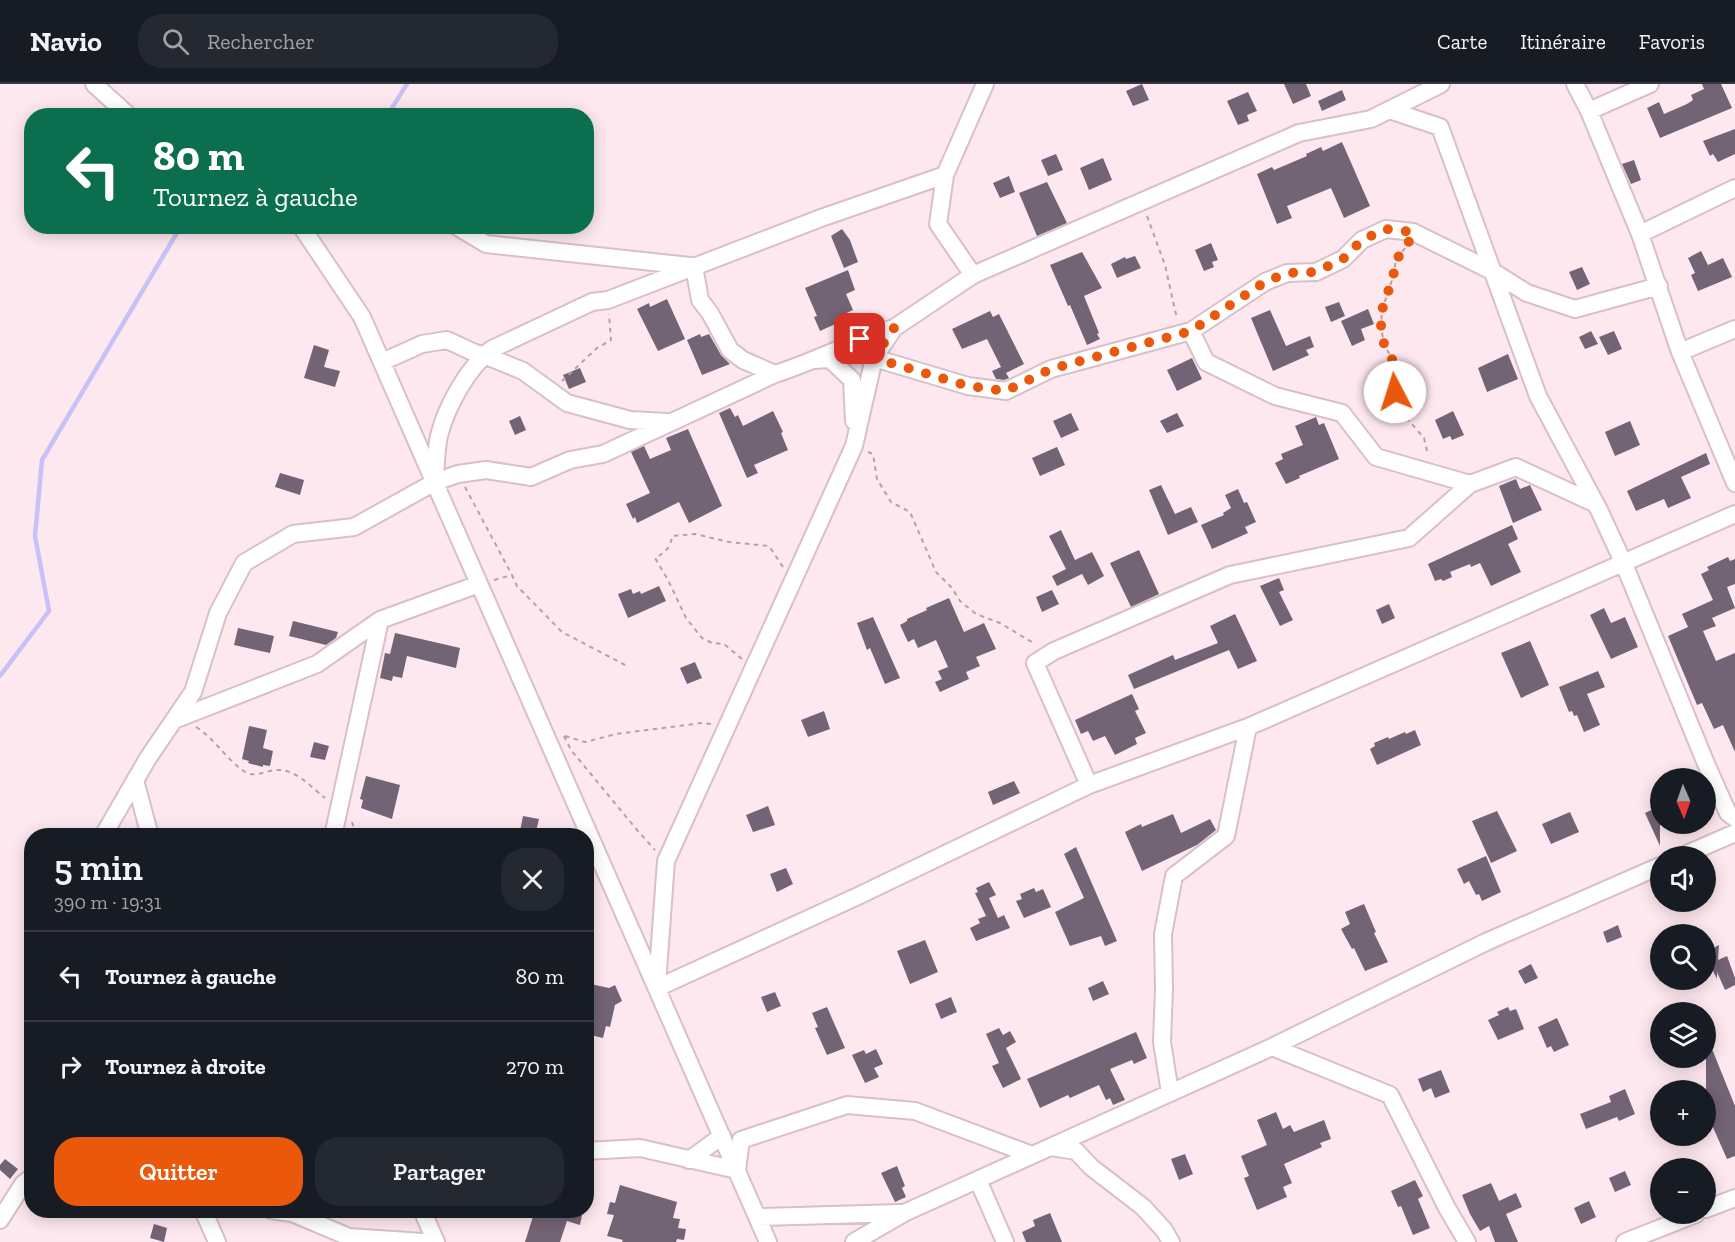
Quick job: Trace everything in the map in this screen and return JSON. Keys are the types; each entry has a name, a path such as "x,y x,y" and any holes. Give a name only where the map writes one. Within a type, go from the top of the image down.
{"street":[{"path":"94,84 120,108"},
{"path":"974,275 938,224 945,175 985,84"},
{"path":"108,828 135,780 193,692 218,613 244,563 293,534 354,527 435,482 458,474 486,470 531,477 570,460 603,454 775,374 860,339 894,328 974,275 1299,133 1371,119 1441,84"},
{"path":"1575,84 1589,111 1640,234 1680,352 1735,483"},
{"path":"1589,111 1650,84"},
{"path":"1389,110 1440,127 1538,396 1596,504 1624,564 1707,766 1728,813 1735,818"},
{"path":"435,482 439,436 456,393 484,355 492,349 592,302 608,300 694,266 945,175"},
{"path":"1640,234 1735,188"},
{"path":"874,358 968,386 1006,391 1051,369 1185,333 1265,282 1287,273 1316,272 1343,259 1362,240 1386,229 1413,232 1492,271 1527,293 1575,309 1659,286"},
{"path":"306,234 362,317 587,828"},
{"path":"469,234 486,244 694,266"},
{"path":"694,266 700,300 710,313 730,350 743,360 775,374"},
{"path":"657,988 666,861 854,446 874,358 894,328"},
{"path":"1680,352 1735,329"},
{"path":"1185,333 1206,362 1275,396 1342,413 1376,458 1470,484"},
{"path":"382,362 422,344 447,340 524,371 567,403 630,420 671,422"},
{"path":"813,360 830,359 852,380 854,446"},
{"path":"1089,785 1035,663 1054,651 1230,574 1409,538 1470,484 1516,467 1596,504"},
{"path":"657,988 858,896 1089,785 1248,727 1735,514"},
{"path":"174,720 317,664 380,620 479,584"},
{"path":"335,828 380,620"},
{"path":"1170,1093 1162,1042 1163,934 1173,876 1226,836 1248,727"},
{"path":"135,780 148,828"},
{"path":"1705,846 1735,833"},
{"path":"594,844 768,1242"},
{"path":"854,1242 904,1213 1272,1047 1486,942 1650,870"},
{"path":"1272,1047 1390,1095 1447,1208 1467,1242"},
{"path":"741,1140 847,1105 915,1111 1032,1155"},
{"path":"711,1112 741,1140"},
{"path":"689,1160 722,1136"},
{"path":"737,1170 741,1140"},
{"path":"1051,1147 1076,1151 1091,1167 1143,1207 1164,1230 1171,1242"},
{"path":"594,1151 640,1148 737,1170"},
{"path":"978,1180 1005,1242"},
{"path":"0,1220 24,1183"},
{"path":"1716,1205 1735,1198"},
{"path":"758,1217 904,1213"},
{"path":"206,1218 217,1242"},
{"path":"304,1218 349,1237 423,1242"},
{"path":"426,1218 436,1242"},
{"path":"1625,1242 1671,1224"}],"path":[{"path":"1142,201 1165,265 1176,309 1185,333"},
{"path":"1413,232 1407,246 1396,260 1382,310 1381,327 1384,344 1392,359 1399,409 1424,438"},
{"path":"551,391 597,348 611,340 608,300"},
{"path":"854,446 873,454 877,479 891,502 910,512 936,572 967,608 1000,623 1029,641 1054,651"},
{"path":"458,474 518,586 562,632 627,666"},
{"path":"753,669 724,644 712,643 702,638 686,618 655,558 664,553 672,543 672,536 695,534 729,542 769,546 792,582"},
{"path":"479,584 512,575"},
{"path":"174,720 198,728 244,771 252,775 279,769 301,778 339,810 349,813 354,828"},
{"path":"542,725 548,735 565,736 585,742 616,734 702,723 727,726"},
{"path":"565,736 571,750 636,830 666,861"}],"building":[{"path":"1142,84 1149,100 1133,106 1126,91"},
{"path":"1284,84 1306,84 1311,96 1293,104"},
{"path":"1702,84 1721,84 1732,108 1660,138 1647,108 1659,102 1664,114 1687,104 1693,100 1691,95 1704,89"},
{"path":"1342,90 1346,100 1322,111 1318,101"},
{"path":"1248,92 1257,111 1247,115 1249,121 1238,125 1227,101"},
{"path":"1735,129 1735,154 1718,162 1713,154 1710,156 1703,141"},
{"path":"1342,142 1370,206 1344,218 1331,188 1287,206 1292,218 1277,224 1257,174 1272,167 1274,170 1307,156 1306,154 1321,147 1323,151"},
{"path":"1056,154 1063,170 1048,176 1041,160"},
{"path":"1103,158 1112,180 1089,190 1080,168"},
{"path":"1634,160 1641,180 1631,184 1622,164"},
{"path":"1009,176 1015,192 1000,198 993,183"},
{"path":"1047,182 1067,223 1037,236 1019,193"},
{"path":"842,229 850,240 858,262 844,268 831,236"},
{"path":"1211,243 1218,260 1212,262 1214,267 1204,271 1195,250"},
{"path":"1701,251 1708,265 1723,258 1732,277 1698,291 1691,275 1695,273 1688,258"},
{"path":"1082,252 1102,288 1084,296 1100,339 1087,345 1050,265"},
{"path":"1135,256 1141,268 1117,278 1111,264 1125,257 1126,259"},
{"path":"1582,267 1590,284 1577,290 1569,272"},
{"path":"848,270 855,290 846,294 853,310 840,316 842,321 820,331 814,317 817,316 805,288"},
{"path":"667,299 685,339 658,351 637,309 649,303 650,307"},
{"path":"1339,302 1345,316 1331,322 1325,307"},
{"path":"1368,309 1374,324 1361,329 1365,340 1352,346 1341,321"},
{"path":"1270,310 1286,346 1310,336 1314,347 1306,350 1309,355 1273,371 1251,318"},
{"path":"990,311 993,317 999,314 1024,364 1006,373 1009,378 1004,380 996,379 992,371 1001,367 987,339 962,349 952,329"},
{"path":"1591,331 1598,344 1585,349 1579,337"},
{"path":"1614,331 1622,349 1608,355 1599,337"},
{"path":"700,334 701,337 709,334 721,355 730,364 702,375 687,340"},
{"path":"314,345 329,350 324,367 340,371 335,387 304,378"},
{"path":"1508,354 1518,379 1487,392 1478,368"},
{"path":"1192,358 1202,379 1177,391 1167,370"},
{"path":"580,368 586,382 569,389 563,375"},
{"path":"730,408 735,417 738,415 743,426 773,411 788,450 754,465 758,473 747,478 719,413"},
{"path":"1453,411 1464,435 1452,440 1450,436 1443,439 1435,420"},
{"path":"1071,413 1079,430 1061,438 1053,421"},
{"path":"1177,413 1184,426 1167,433 1160,421"},
{"path":"520,416 526,430 515,435 509,421"},
{"path":"1316,417 1319,425 1324,423 1339,459 1286,484 1275,463 1283,459 1281,454 1303,445 1295,426"},
{"path":"1630,421 1640,445 1615,456 1605,432"},
{"path":"688,429 722,506 689,523 679,502 637,523 626,504 650,493 631,452 644,446 650,459 671,450 666,438"},
{"path":"1057,447 1065,465 1040,476 1032,458"},
{"path":"1706,453 1710,464 1681,477 1691,498 1668,508 1664,499 1636,511 1627,491"},
{"path":"280,473 304,480 300,495 275,487"},
{"path":"1516,479 1520,489 1530,485 1542,510 1513,523 1499,486"},
{"path":"1161,485 1175,514 1191,507 1198,522 1168,535 1149,490"},
{"path":"1238,489 1256,522 1245,527 1248,533 1212,549 1201,525 1224,515 1223,513 1231,508 1225,495"},
{"path":"1512,525 1518,539 1508,544 1521,572 1491,586 1480,563 1471,567 1470,564 1450,572 1452,577 1443,581 1441,579 1435,581 1428,564"},
{"path":"1061,530 1075,560 1092,552 1104,576 1088,585 1082,574 1057,586 1052,576 1066,569 1049,536"},
{"path":"1139,550 1159,594 1131,607 1110,563"},
{"path":"1728,557 1730,561 1735,559 1735,584 1727,587 1735,608 1712,618 1716,626 1703,631 1716,661 1735,653 1735,752 1723,725 1714,729 1702,703 1697,705 1668,636 1688,627 1682,614 1713,600 1701,574 1709,570 1707,567"},
{"path":"1279,578 1284,590 1279,592 1293,620 1280,626 1260,586"},
{"path":"659,586 666,601 628,618 618,594 631,589 633,594 640,591 641,594"},
{"path":"1052,590 1059,604 1042,612 1036,597"},
{"path":"949,598 964,632 984,623 996,649 976,657 980,666 966,672 969,679 940,692 935,682 942,679 938,671 948,667 936,640 918,648 914,639 908,642 900,625 907,619 927,610 926,608"},
{"path":"1389,604 1395,618 1382,624 1376,610"},
{"path":"1604,608 1611,623 1625,617 1638,647 1611,659 1590,615"},
{"path":"1235,614 1257,661 1238,669 1229,650 1134,689 1128,675 1173,655 1175,660 1218,643 1210,626"},
{"path":"873,617 900,678 885,684 870,648 867,650 857,623"},
{"path":"293,621 338,632 336,638 326,645 289,636"},
{"path":"238,628 274,636 270,653 234,645"},
{"path":"395,633 460,648 456,668 407,656 402,678 393,676 392,681 380,678 385,653 390,654"},
{"path":"1530,641 1549,685 1521,698 1501,653"},
{"path":"695,662 702,678 687,684 680,668"},
{"path":"1598,671 1605,687 1587,694 1600,725 1584,732 1577,715 1574,716 1572,711 1569,712 1559,687"},
{"path":"1132,694 1139,709 1135,711 1146,733 1135,738 1137,744 1115,755 1105,736 1093,741 1088,731 1081,734 1075,720"},
{"path":"824,711 830,729 808,737 801,720"},
{"path":"249,726 267,730 263,748 273,751 270,766 263,765 263,767 242,759"},
{"path":"1415,730 1421,745 1377,765 1370,749 1375,746 1374,743"},
{"path":"314,742 329,746 325,760 310,757"},
{"path":"366,776 400,785 392,819 361,808 363,800 360,799"},
{"path":"1014,781 1020,793 993,805 988,792"},
{"path":"768,806 775,825 753,832 746,815"},
{"path":"1497,811 1517,851 1491,863 1472,821"},
{"path":"1650,811 1650,824 1645,813"},
{"path":"1570,812 1579,832 1551,844 1542,824"},
{"path":"1173,814 1181,833 1210,819 1216,830 1197,845 1142,871 1125,832 1141,824 1142,827"},
{"path":"523,816 539,819 537,828 521,828"},
{"path":"1655,834 1660,834 1660,846"},
{"path":"1076,847 1117,941 1105,946 1101,936 1070,946 1055,912 1084,898 1064,854"},
{"path":"1486,856 1501,892 1482,901 1469,881 1464,884 1457,869"},
{"path":"786,868 793,884 777,892 770,874"},
{"path":"989,882 996,895 989,898 998,918 1004,915 1010,928 976,941 970,928 980,923 978,919 986,916 975,893 978,892 976,888"},
{"path":"1034,888 1036,892 1043,889 1051,907 1024,918 1016,901 1022,899 1020,894"},
{"path":"1364,904 1376,932 1374,933 1388,962 1365,971 1354,948 1352,949 1341,929 1350,924 1345,912"},
{"path":"1618,925 1622,937 1607,943 1603,932"},
{"path":"925,940 938,972 910,984 897,951"},
{"path":"1719,945 1718,960 1727,956 1735,978 1735,985 1725,990 1717,972 1717,979 1716,977 1716,947"},
{"path":"1531,964 1538,978 1525,984 1518,971"},
{"path":"1103,981 1109,994 1093,1001 1088,988"},
{"path":"594,985 609,988 615,985 622,1001 615,1005 610,1027 606,1026 603,1038 594,1036"},
{"path":"775,992 781,1006 767,1012 761,997"},
{"path":"951,997 957,1012 941,1019 935,1004"},
{"path":"827,1007 845,1048 827,1055 815,1028 818,1027 812,1013"},
{"path":"1508,1007 1510,1011 1516,1009 1524,1029 1498,1040 1488,1020 1499,1015 1497,1012"},
{"path":"1557,1018 1569,1045 1554,1052 1551,1046 1547,1048 1538,1027"},
{"path":"999,1028 1003,1035 1010,1031 1016,1042 1006,1048 1021,1079 1003,1088 992,1066 999,1063 986,1034"},
{"path":"1136,1032 1147,1058 1134,1064 1132,1060 1110,1069 1125,1100 1113,1105 1110,1098 1106,1100 1099,1085 1070,1098 1068,1095 1040,1108 1027,1079"},
{"path":"876,1049 883,1064 874,1068 879,1077 865,1083 852,1055 864,1050 866,1054"},
{"path":"1716,1059 1735,1106 1735,1156 1727,1159 1716,1134 1716,1080 1706,1080 1706,1068 1716,1068"},
{"path":"1441,1070 1450,1092 1435,1098 1431,1088 1423,1092 1418,1079"},
{"path":"1625,1089 1635,1114 1619,1121 1617,1117 1586,1129 1580,1114 1611,1102 1609,1096"},
{"path":"1276,1112 1283,1129 1290,1125 1294,1132 1324,1120 1331,1139 1320,1143 1322,1147 1284,1164 1292,1183 1283,1187 1287,1197 1257,1210 1244,1178 1249,1176 1241,1156 1267,1145 1257,1120"},
{"path":"1185,1154 1193,1174 1179,1180 1171,1159"},
{"path":"5,1159 18,1169 10,1179 0,1170 0,1165"},
{"path":"897,1166 905,1186 902,1188 906,1197 895,1202 881,1173"},
{"path":"1625,1171 1631,1185 1615,1192 1609,1178"},
{"path":"1415,1180 1423,1196 1418,1199 1430,1228 1413,1235 1401,1206 1398,1207 1391,1191"},
{"path":"1491,1183 1499,1201 1516,1193 1522,1207 1506,1214 1518,1242 1495,1242 1489,1226 1480,1231 1470,1214 1462,1195"},
{"path":"620,1185 677,1202 673,1218 680,1219 678,1228 686,1229 684,1240 622,1242 623,1240 607,1236 614,1215 607,1214 610,1202 615,1203"},
{"path":"1589,1201 1596,1217 1581,1224 1574,1208"},
{"path":"1050,1213 1062,1242 1026,1242 1022,1232 1035,1226 1033,1220"},
{"path":"532,1218 581,1218 580,1225 567,1221 560,1242 525,1242"},
{"path":"154,1224 167,1228 164,1242 150,1238"}],"waterway":[{"path":"392,108 407,84"},
{"path":"0,676 49,611 35,536 42,460 176,234"}],"route":[{"path":"860,339 894,328 874,358 968,386 1006,391 1051,369 1191,331 1265,282 1287,273 1316,272 1343,259 1362,240 1386,229 1413,232 1407,246 1396,260 1382,310 1381,327 1384,344 1392,359 1395,392"}]}
